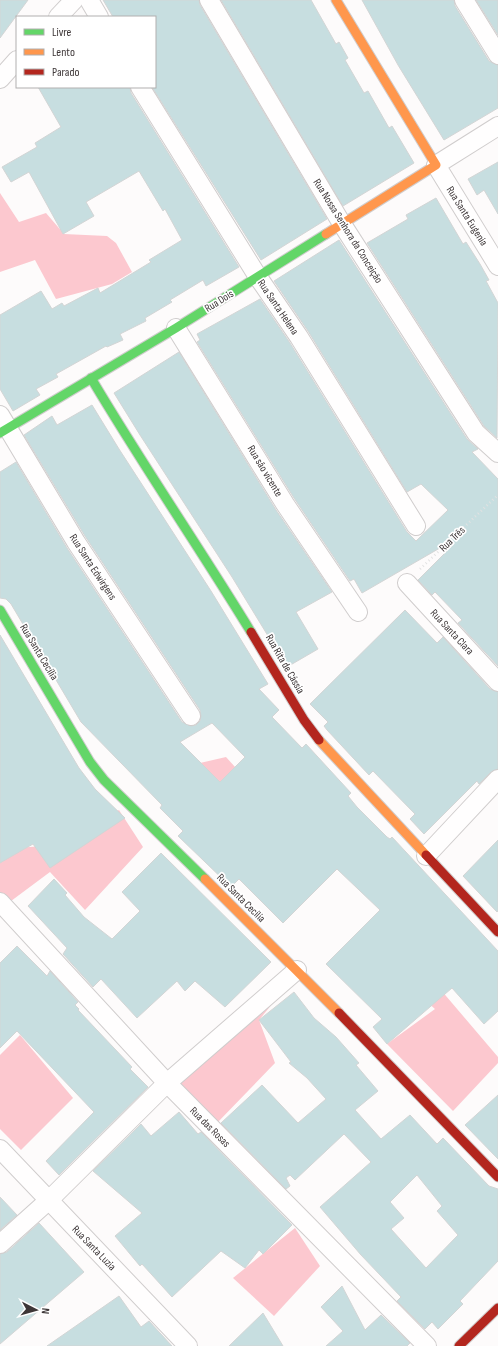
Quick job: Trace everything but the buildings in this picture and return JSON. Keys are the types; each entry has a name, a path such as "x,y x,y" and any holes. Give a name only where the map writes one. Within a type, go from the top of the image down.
{"street":[{"path":"59,16 74,0"},
{"path":"89,0 98,16"},
{"name":"Rua Nossa Senhora da Conceição","path":"209,0 342,224 476,433 498,453"},
{"path":"336,0 436,165"},
{"path":"464,0 498,55"},
{"name":"Rua Santa Helena","path":"141,88 258,277 299,337 416,526"},
{"name":"Rua Dois","path":"3,425 91,378 176,328 498,126"},
{"name":"Rua Santa Eugenia","path":"436,165 498,266"},
{"name":"Rua são vicente","path":"176,328 285,504 358,612"},
{"name":"Rua Rita de Cássia","path":"91,378 129,442 222,584 304,720 317,738 498,932"},
{"name":"Rua Santa Edwirgens","path":"3,425 76,542 191,716"},
{"name":"Rua Santa Clara","path":"407,582 498,682"},
{"name":"Rua Santa Cecília","path":"0,610 90,762 104,780 297,970 498,1178"},
{"path":"426,856 498,778"},
{"name":"Rua das Rosas","path":"0,902 166,1083 427,1346"},
{"path":"0,1244 48,1201 166,1083 297,970"},
{"name":"Rua Santa Luzia","path":"0,1149 188,1346"},
{"path":"459,1346 498,1308"}],"path":[{"name":"Rua Três","path":"407,582 498,495"}],"shaded area":[{"path":"0,193 19,222 46,213 64,234 107,236 116,243 132,272 112,284 56,299 35,260 0,272"},
{"path":"226,757 304,843 269,827 200,763"},
{"path":"119,810 143,847 85,910 50,872 11,901 0,893 0,857 16,848 57,845"},
{"path":"429,976 498,1057 498,1063 453,1111 387,1044 435,1009 415,991"},
{"path":"291,981 259,1020 275,1063 218,1122 175,1081"},
{"path":"20,1035 73,1098 21,1150 0,1129 0,1055"},
{"path":"295,1228 320,1266 274,1316 233,1278"}],"traffic: fast":[{"path":"0,433 176,328 326,234"},
{"path":"91,378 251,632"},
{"path":"0,610 90,762 104,780 205,879"}],"traffic: slow":[{"path":"326,234 436,165 336,0"},
{"path":"319,740 426,855"},
{"path":"205,879 339,1013"}],"traffic: jam":[{"path":"251,632 304,720 319,740"},
{"path":"426,855 498,932"},
{"path":"339,1013 498,1177"},
{"path":"459,1346 498,1308"}]}
